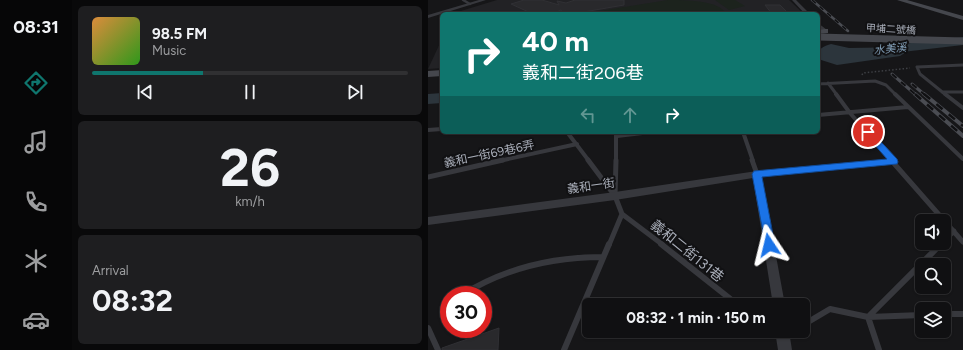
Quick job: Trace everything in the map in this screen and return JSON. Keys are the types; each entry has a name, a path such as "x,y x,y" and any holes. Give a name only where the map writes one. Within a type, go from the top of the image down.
{"street":[{"path":"444,12 484,0"},
{"path":"794,0 806,12"},
{"path":"900,0 963,18"},
{"path":"428,17 440,13"},
{"name":"甲埔二號橋","path":"820,37 963,41"},
{"path":"428,74 440,73"},
{"path":"757,174 778,298"},
{"name":"義和一街","path":"428,221 615,196 757,174"}],"lane":[{"path":"463,0 470,4"},
{"path":"963,66 917,67 920,74 963,108"},
{"path":"820,84 875,81 886,85 963,159"},
{"path":"828,83 850,113 963,242"},
{"path":"942,92 963,92"},
{"path":"820,115 908,107"},
{"path":"428,130 440,129"},
{"path":"564,350 622,214 615,196 569,134"},
{"path":"615,196 617,134"},
{"path":"744,134 757,174 894,162"},
{"name":"義和一街69巷6弄","path":"428,177 577,144"},
{"name":"義和二街131巷","path":"622,214 729,298"},
{"path":"951,234 954,231"},
{"path":"868,317 935,250"},
{"path":"478,286 515,270 566,258 603,257"},
{"path":"810,321 830,310 868,317 915,315"},
{"path":"951,314 963,314"},
{"path":"868,317 879,350"},
{"path":"428,328 438,350"}],"path":[{"path":"859,82 863,73 917,67"}],"shaded area":[{"path":"497,0 789,0 802,12 458,12"},
{"path":"668,0 709,3 723,9 725,12 593,12"},
{"path":"715,0 735,0 745,6 729,10"},
{"path":"440,43 440,68 428,69"}],"water":[{"path":"831,44 849,48 914,47 900,56 837,65 820,60 820,50"}],"building":[{"path":"524,0 542,0 559,5 557,1 566,3 575,0 624,0 624,5 584,12 562,12 561,10 556,12 529,12 511,4"},
{"path":"765,5 780,5 787,12 770,12"},
{"path":"499,328 498,350 442,350 442,348 470,338 492,338 492,330"}],"waterway":[{"name":"水美溪","path":"885,50 963,41"},
{"name":"水美溪","path":"428,99 440,98"}],"railway":[{"path":"812,0 848,31"},
{"path":"892,74 916,95"},
{"path":"912,84 925,95"},
{"path":"915,94 963,136"},
{"path":"924,94 963,126"}],"route":[{"path":"769,245 757,174 894,162 868,132"}]}
